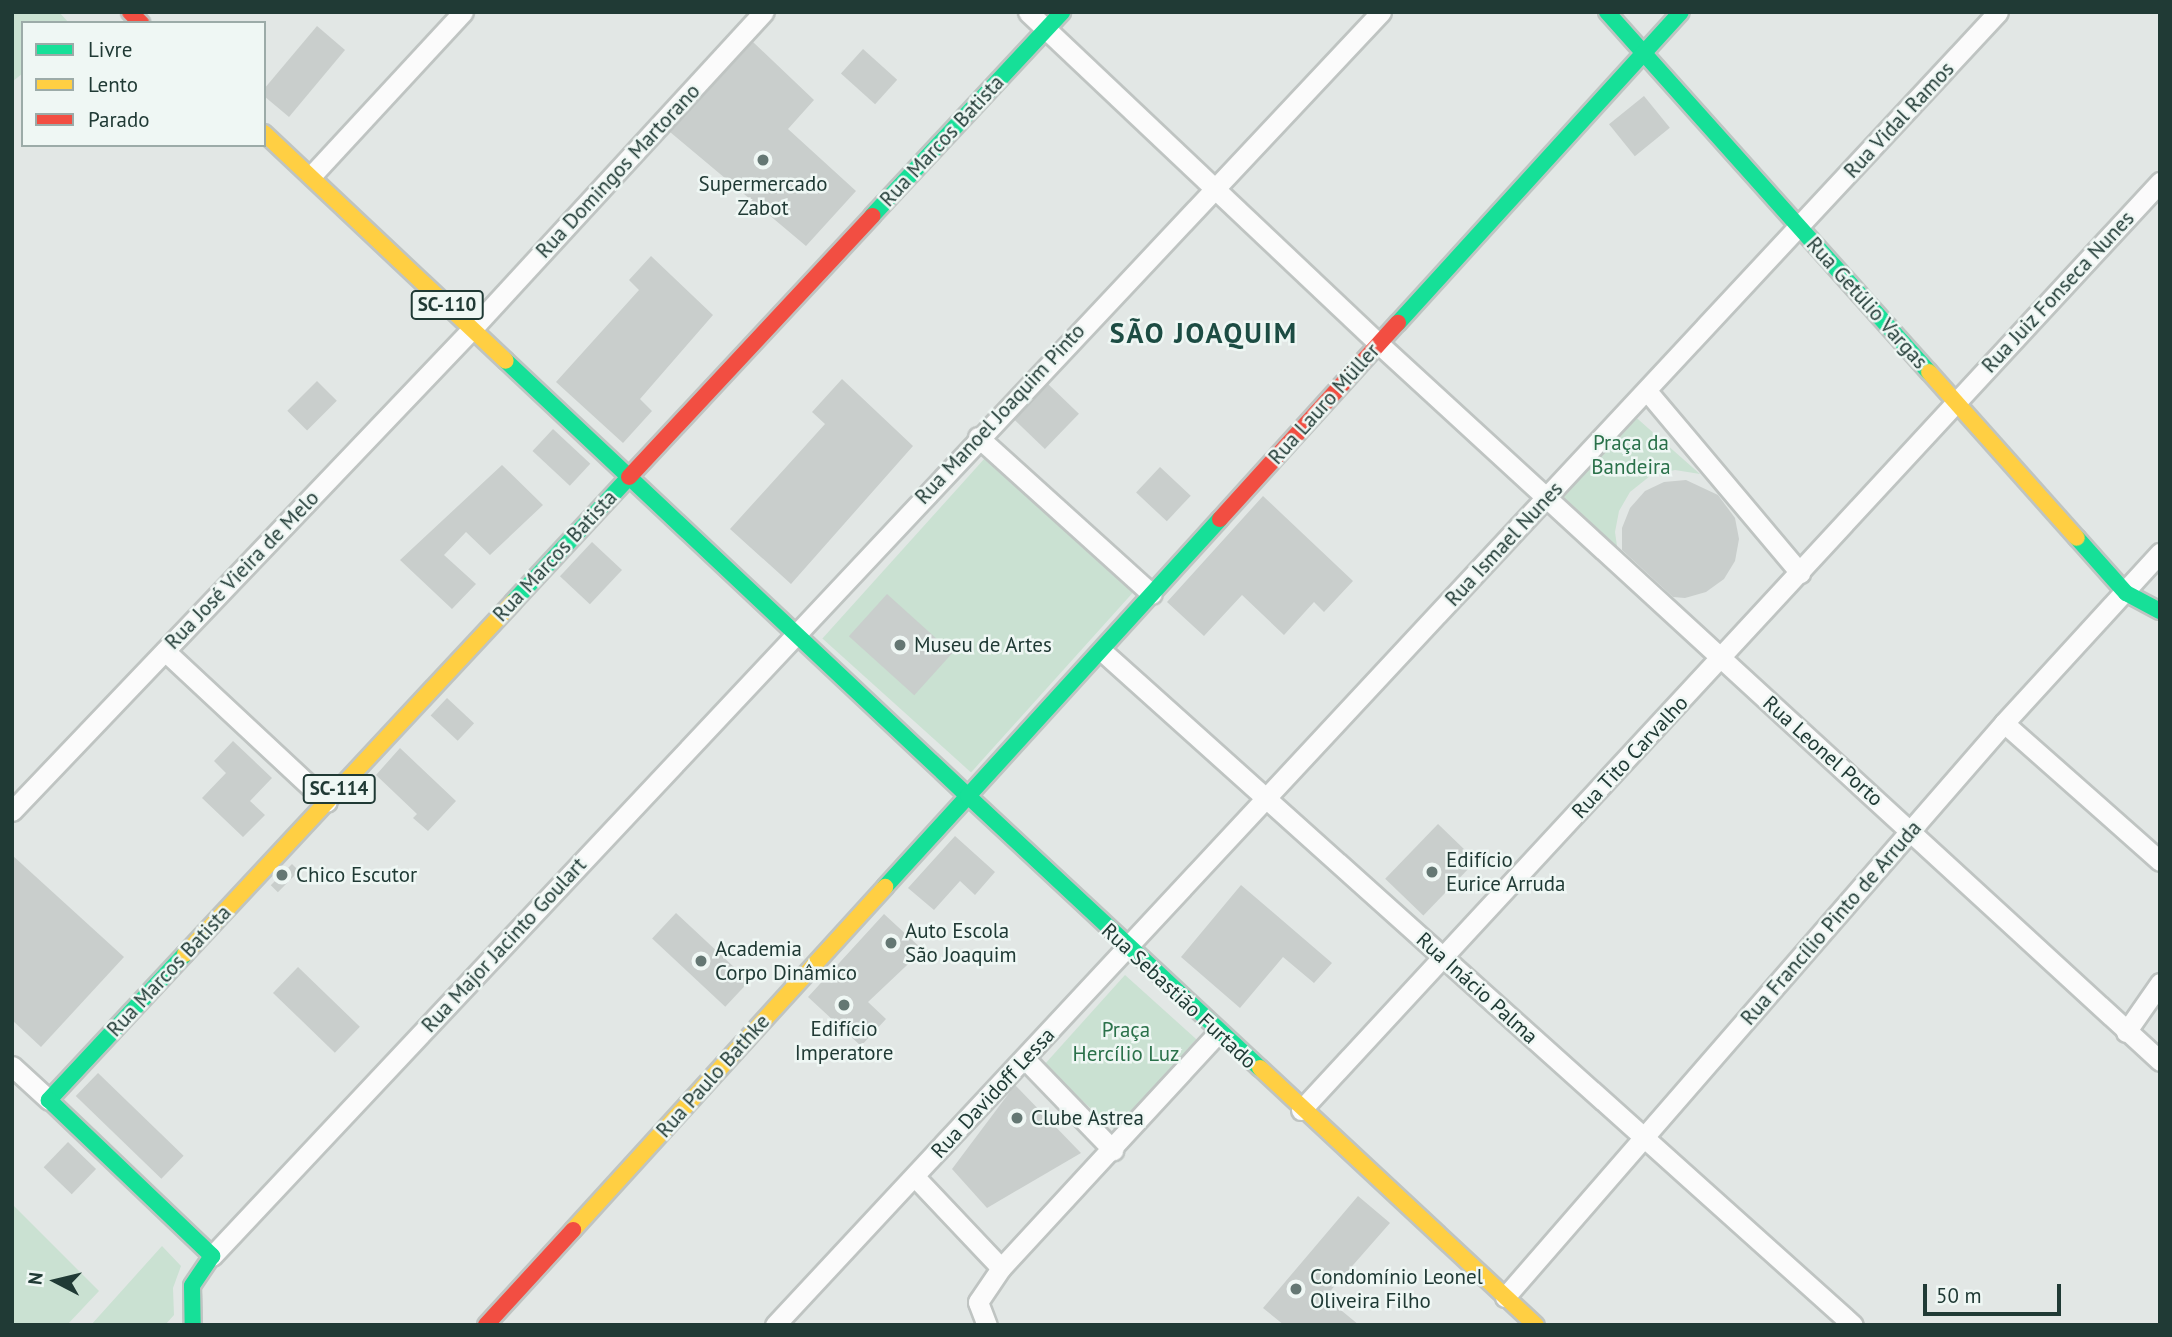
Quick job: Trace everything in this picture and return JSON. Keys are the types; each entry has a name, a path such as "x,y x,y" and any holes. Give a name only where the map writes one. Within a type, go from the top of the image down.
{"main road":[{"name":"Rua Marcos Batista","path":"49,1100 1062,12"},
{"name":"Rua Getúlio Vargas","path":"1607,12 2126,593"},
{"name":"Rua Lauro Müller","path":"968,796 1681,12"},
{"name":"SC-110","path":"266,135 312,175 629,477"},
{"name":"Rua Sebastião Furtado","path":"629,477 1218,1033 1536,1325"},
{"path":"2126,593 2160,611"},
{"name":"Rua Paulo Bathke","path":"486,1325 968,796"},
{"path":"49,1100 212,1256 192,1286 193,1325"}],"street":[{"path":"312,175 463,12"},
{"name":"Rua Domingos Martorano","path":"472,329 764,12"},
{"name":"Rua Leonel Porto","path":"1028,12 1379,344 1549,496 1722,660 2160,1061"},
{"name":"Rua Manoel Joaquim Pinto","path":"796,634 978,436 1381,12"},
{"name":"Rua Vidal Ramos","path":"1800,228 1998,12"},
{"name":"Rua Juiz Fonseca Nunes","path":"1956,402 2160,181"},
{"name":"Rua Ismael Nunes","path":"1265,797 1800,228"},
{"name":"Rua José Vieira de Melo","path":"12,811 472,329"},
{"path":"1647,391 1800,573"},
{"name":"Rua Tito Carvalho","path":"1301,1110 1722,660 1956,402"},
{"path":"978,436 1152,594"},
{"name":"Rua Francílio Pinto de Arruda","path":"1505,1297 2004,723 2160,553"},
{"name":"Rua Major Jacinto Goulart","path":"212,1256 796,634"},
{"name":"Rua Inácio Palma","path":"1102,651 1853,1325"},
{"path":"164,652 327,802"},
{"path":"2004,723 2160,861"},
{"name":"Rua Davidoff Lessa","path":"775,1325 1130,949 1265,797"},
{"path":"2126,1032 2160,984"},
{"path":"987,1325 978,1302 1001,1268 1114,1150 1218,1033"},
{"path":"1025,1059 1114,1150"},
{"path":"12,1066 49,1100"},
{"path":"915,1177 1001,1268"}],"green space":[{"path":"12,12 59,12 67,21 21,21 21,75 12,82"},
{"name":"Praça da Bandeira","path":"1631,413 1700,474 1675,470 1650,476 1630,492 1619,511 1615,532 1618,553 1556,495"},
{"path":"985,458 1134,592 971,772 822,639"},
{"name":"Praça Hercílio Luz","path":"1125,975 1196,1039 1115,1130 1043,1066"},
{"path":"12,1204 99,1291 67,1325 12,1325"},
{"path":"162,1246 181,1266 173,1288 174,1315 165,1325 91,1325"}],"building":[{"path":"317,26 345,50 289,117 266,98 266,87"},
{"name":"Supermercado Zabot","path":"753,42 814,100 788,129 856,191 806,246 670,132"},
{"path":"863,49 897,80 875,104 841,74"},
{"path":"1644,96 1670,128 1635,156 1609,124"},
{"path":"651,256 713,315 640,399 652,411 623,443 556,382 639,290 629,280"},
{"path":"842,379 913,446 791,584 730,529 825,424 812,412"},
{"path":"317,381 337,401 307,430 287,411"},
{"path":"1048,384 1079,414 1045,449 1014,419"},
{"path":"553,429 590,464 570,486 533,451"},
{"path":"502,465 543,505 490,555 466,532 444,555 476,584 452,609 400,560"},
{"path":"1160,467 1191,496 1167,521 1136,493"},
{"path":"1686,480 1718,495 1735,518 1739,539 1735,561 1724,579 1706,592 1685,598 1673,597 1622,550 1622,528 1630,508 1645,491 1664,482"},
{"path":"1263,496 1353,581 1324,612 1314,602 1284,635 1242,595 1204,636 1167,602"},
{"path":"592,542 622,570 590,604 560,576"},
{"name":"Museu de Artes","path":"887,594 952,653 914,695 849,636"},
{"path":"447,698 474,723 458,741 431,716"},
{"path":"233,741 272,778 250,801 265,815 243,837 202,798 226,773 214,761"},
{"path":"400,748 456,801 428,831 413,818 417,814 376,775"},
{"name":"Edifício Eurice Arruda","path":"1438,824 1476,861 1423,915 1385,879"},
{"path":"955,836 995,872 975,895 960,881 934,910 908,888"},
{"path":"12,855 124,957 41,1047 12,1020"},
{"path":"292,864 299,871 278,892 271,885"},
{"path":"1241,885 1332,963 1314,983 1283,957 1240,1008 1181,957"},
{"name":"Academia Corpo Dinâmico","path":"676,913 749,981 725,1007 652,939"},
{"path":"884,914 923,950 868,1002 886,1019 861,1046 808,997"},
{"path":"298,967 360,1027 335,1053 273,993"},
{"path":"98,1073 184,1156 161,1179 76,1096"},
{"name":"Clube Astrea","path":"1015,1085 1081,1153 987,1208 952,1169"},
{"path":"68,1142 96,1169 72,1194 44,1167"},
{"path":"1358,1196 1390,1223 1325,1297 1359,1325 1284,1325 1263,1308"}],"traffic: fast":[{"path":"872,216 1062,12"},
{"path":"1607,12 1929,372"},
{"path":"1398,323 1681,12"},
{"path":"506,361 968,796 885,887"},
{"path":"513,602 629,477"},
{"path":"1220,519 968,796 1260,1068"},
{"path":"2077,538 2126,593 2160,611"},
{"path":"185,954 49,1100 212,1256 192,1286 193,1325"}],"traffic: slow":[{"path":"266,135 506,361"},
{"path":"1929,372 2077,538"},
{"path":"185,954 513,602"},
{"path":"573,1230 885,887"},
{"path":"1260,1068 1536,1325"}],"traffic: jam":[{"path":"130,12 139,21"},
{"path":"629,477 872,216"},
{"path":"1220,519 1398,323"},
{"path":"486,1325 573,1230"}],"place":[{"name":"Supermercado Zabot","path":"763,160"},
{"name":"Museu de Artes","path":"900,645"},
{"name":"Edifício Eurice Arruda","path":"1432,872"},
{"name":"Chico Escutor","path":"282,875"},
{"name":"Auto Escola São Joaquim","path":"891,943"},
{"name":"Academia Corpo Dinâmico","path":"701,961"},
{"name":"Edifício Imperatore","path":"844,1005"},
{"name":"Clube Astrea","path":"1017,1118"},
{"name":"Condomínio Leonel Oliveira Filho","path":"1296,1289"}],"district":[{"name":"SÃO JOAQUIM","path":"1204,333"}]}
